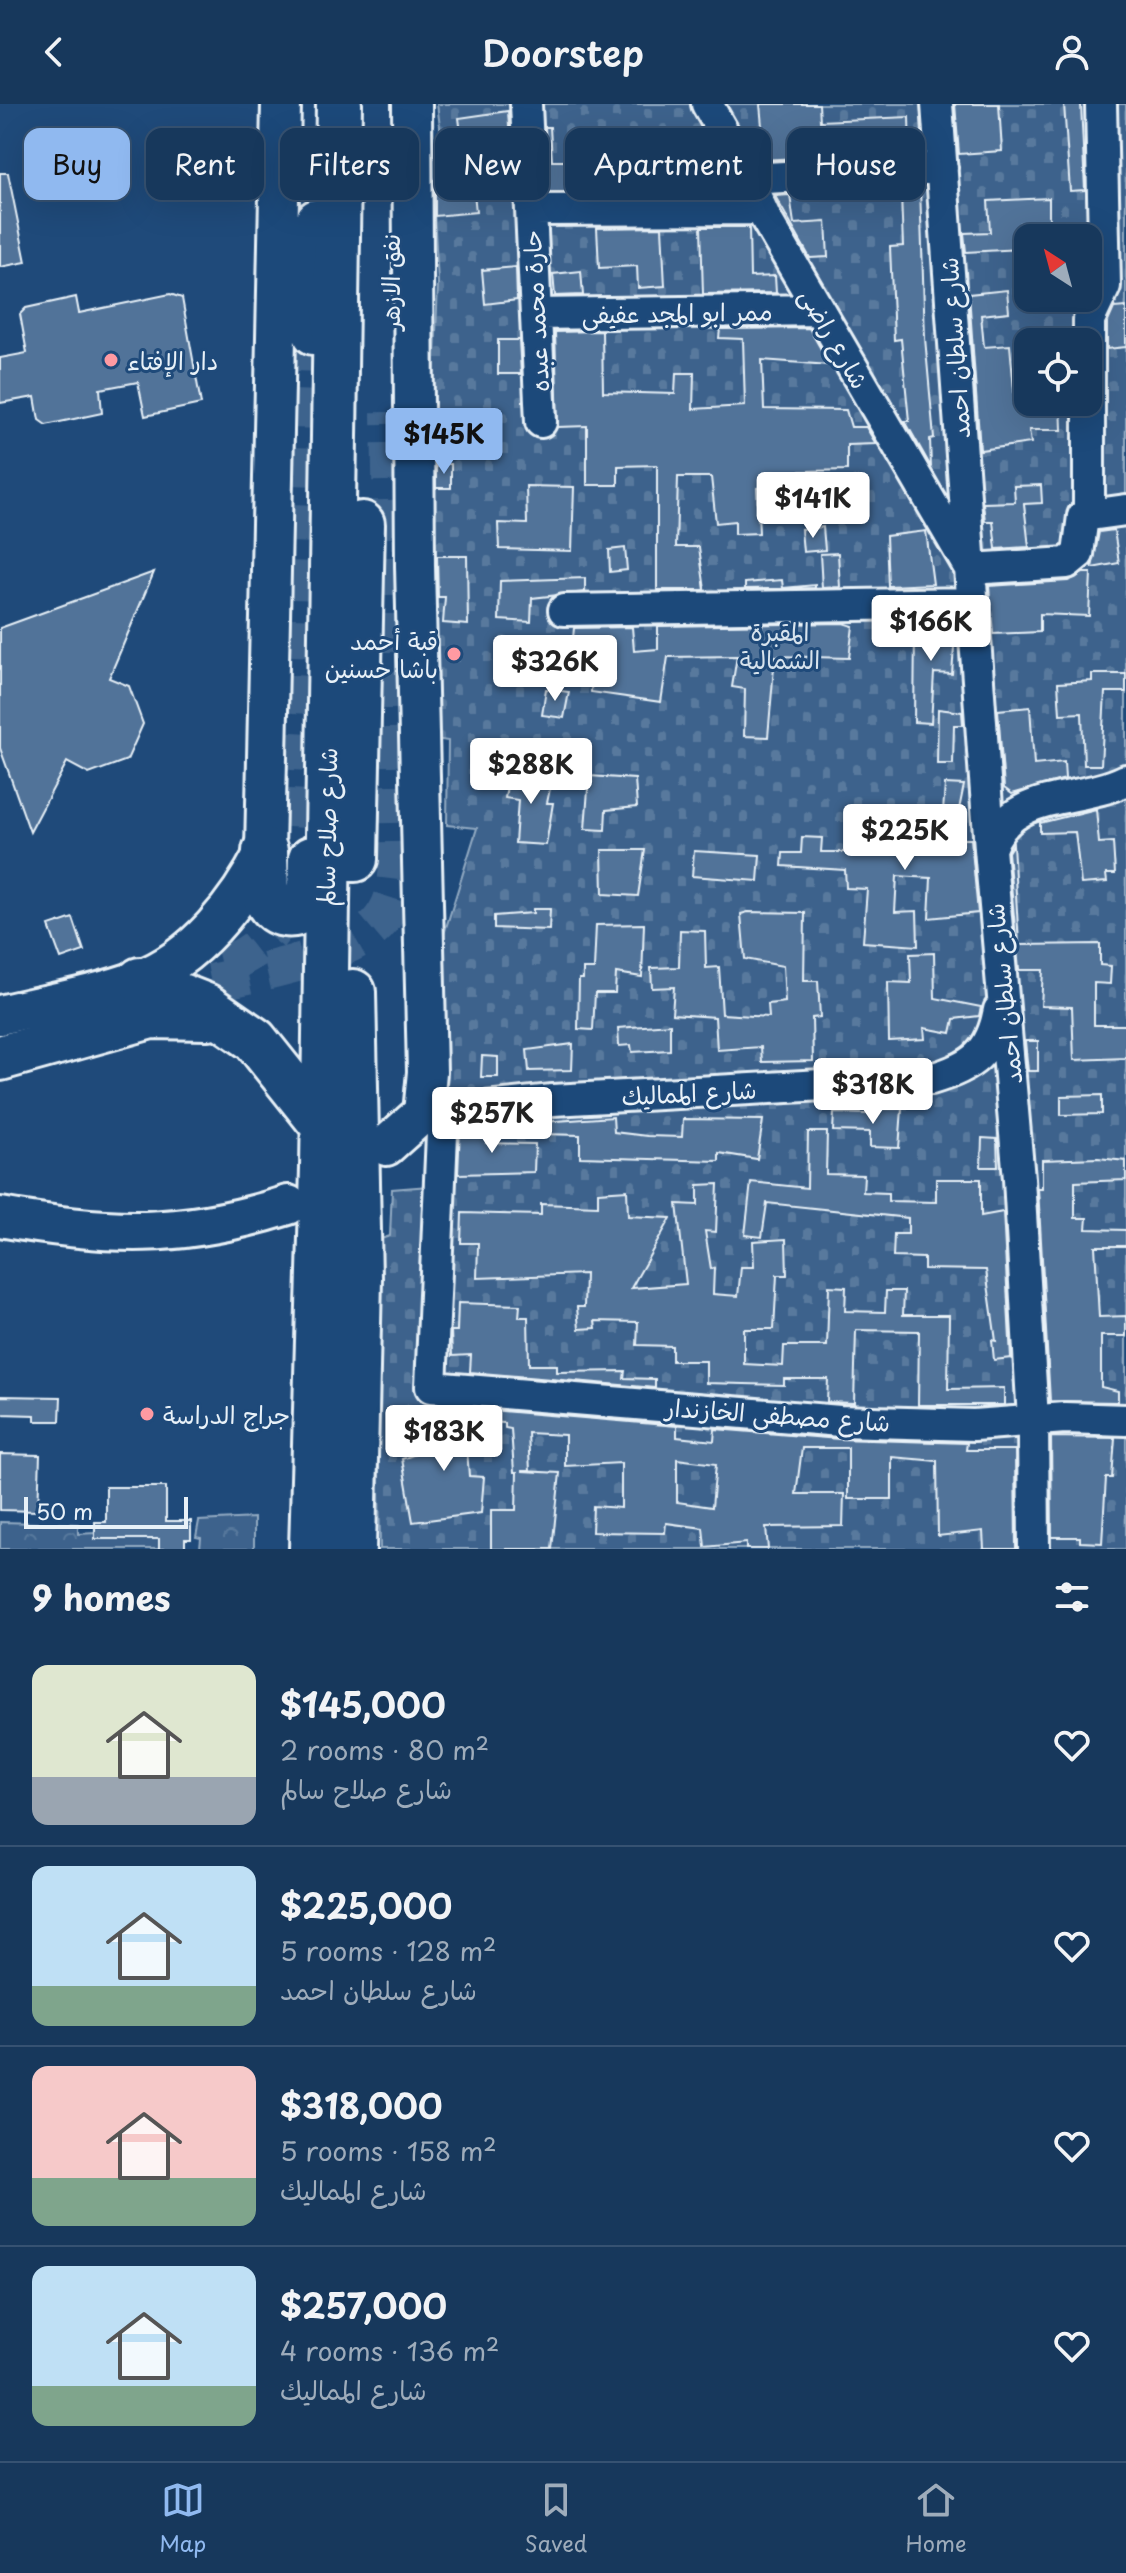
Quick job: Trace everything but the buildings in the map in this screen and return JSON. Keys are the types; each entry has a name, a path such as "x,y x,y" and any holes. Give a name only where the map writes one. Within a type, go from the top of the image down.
{"highway":[{"name":"شارع صلاح سالم","path":"312,1549 339,104"},
{"name":"شارع صلاح سالم","path":"353,1549 359,1278 353,962 367,104"},
{"path":"265,851 266,899 283,914 298,913 309,895 312,792 316,772 327,748"},
{"path":"140,980 206,1006 255,1040 322,1124"},
{"path":"0,1058 151,1016 226,1020"}],"main road":[{"path":"0,1015 140,980 217,925 248,885 265,851 281,104"},
{"path":"313,335 318,104"},
{"name":"نفق الازهر","path":"390,412 391,104"},
{"path":"386,1146 433,1112 427,1072 415,613 412,104"},
{"path":"0,1217 105,1232 149,1232 193,1230 239,1221 288,1205"}],"street":[{"name":"حارة محمد عبده","path":"526,104 541,422"},
{"name":"شارع راضى","path":"707,104 720,128"},
{"name":"شارع سلطان احمد","path":"937,104 990,849 1013,1094 1033,1420 1034,1549"},
{"path":"1089,513 1089,320 1105,286 1101,104"},
{"path":"771,178 942,168"},
{"name":"شارع راضى","path":"756,200 970,569"},
{"path":"531,210 760,209"},
{"name":"ممر ابو المجد عفيفى","path":"536,314 818,310"},
{"path":"970,569 1059,565 1073,560 1078,554 1080,520 1089,513 1126,510"},
{"path":"564,610 972,603"},
{"path":"990,849 1001,825 1022,808 1079,797 1126,780"},
{"name":"شارع المماليك","path":"433,1112 553,1100 931,1079 962,1068 985,1050 994,1037 1002,996"},
{"name":"شارع مصطفى الخازندار","path":"433,1112 431,1387 840,1421 983,1425 1033,1420 1126,1420"}],"green space":[{"name":"المقبرة الشمالية","path":"437,104 1126,104 1126,1549 380,1549 375,1241 390,1236 392,1189 442,1185 436,960 477,828 447,825 448,741 435,739 432,433 438,283 431,158 435,158 435,200 549,200 549,128 440,128"},
{"path":"254,1518 254,1549 200,1549 201,1538 196,1537 199,1521"},
{"path":"0,1522 78,1524 78,1534 95,1533 95,1539 159,1539 159,1549 0,1549"}],"tunnel":[{"path":"221,965 244,956 263,942 289,901 302,669 313,335"},
{"path":"155,994 273,969 334,950 359,939 377,925 391,903 398,862 390,412"}],"place":[{"name":"دار الإفتاء","path":"111,360"},
{"name":"قبة أحمد باشا حسنين","path":"454,654"},
{"name":"جراج الدراسة","path":"147,1414"}]}
